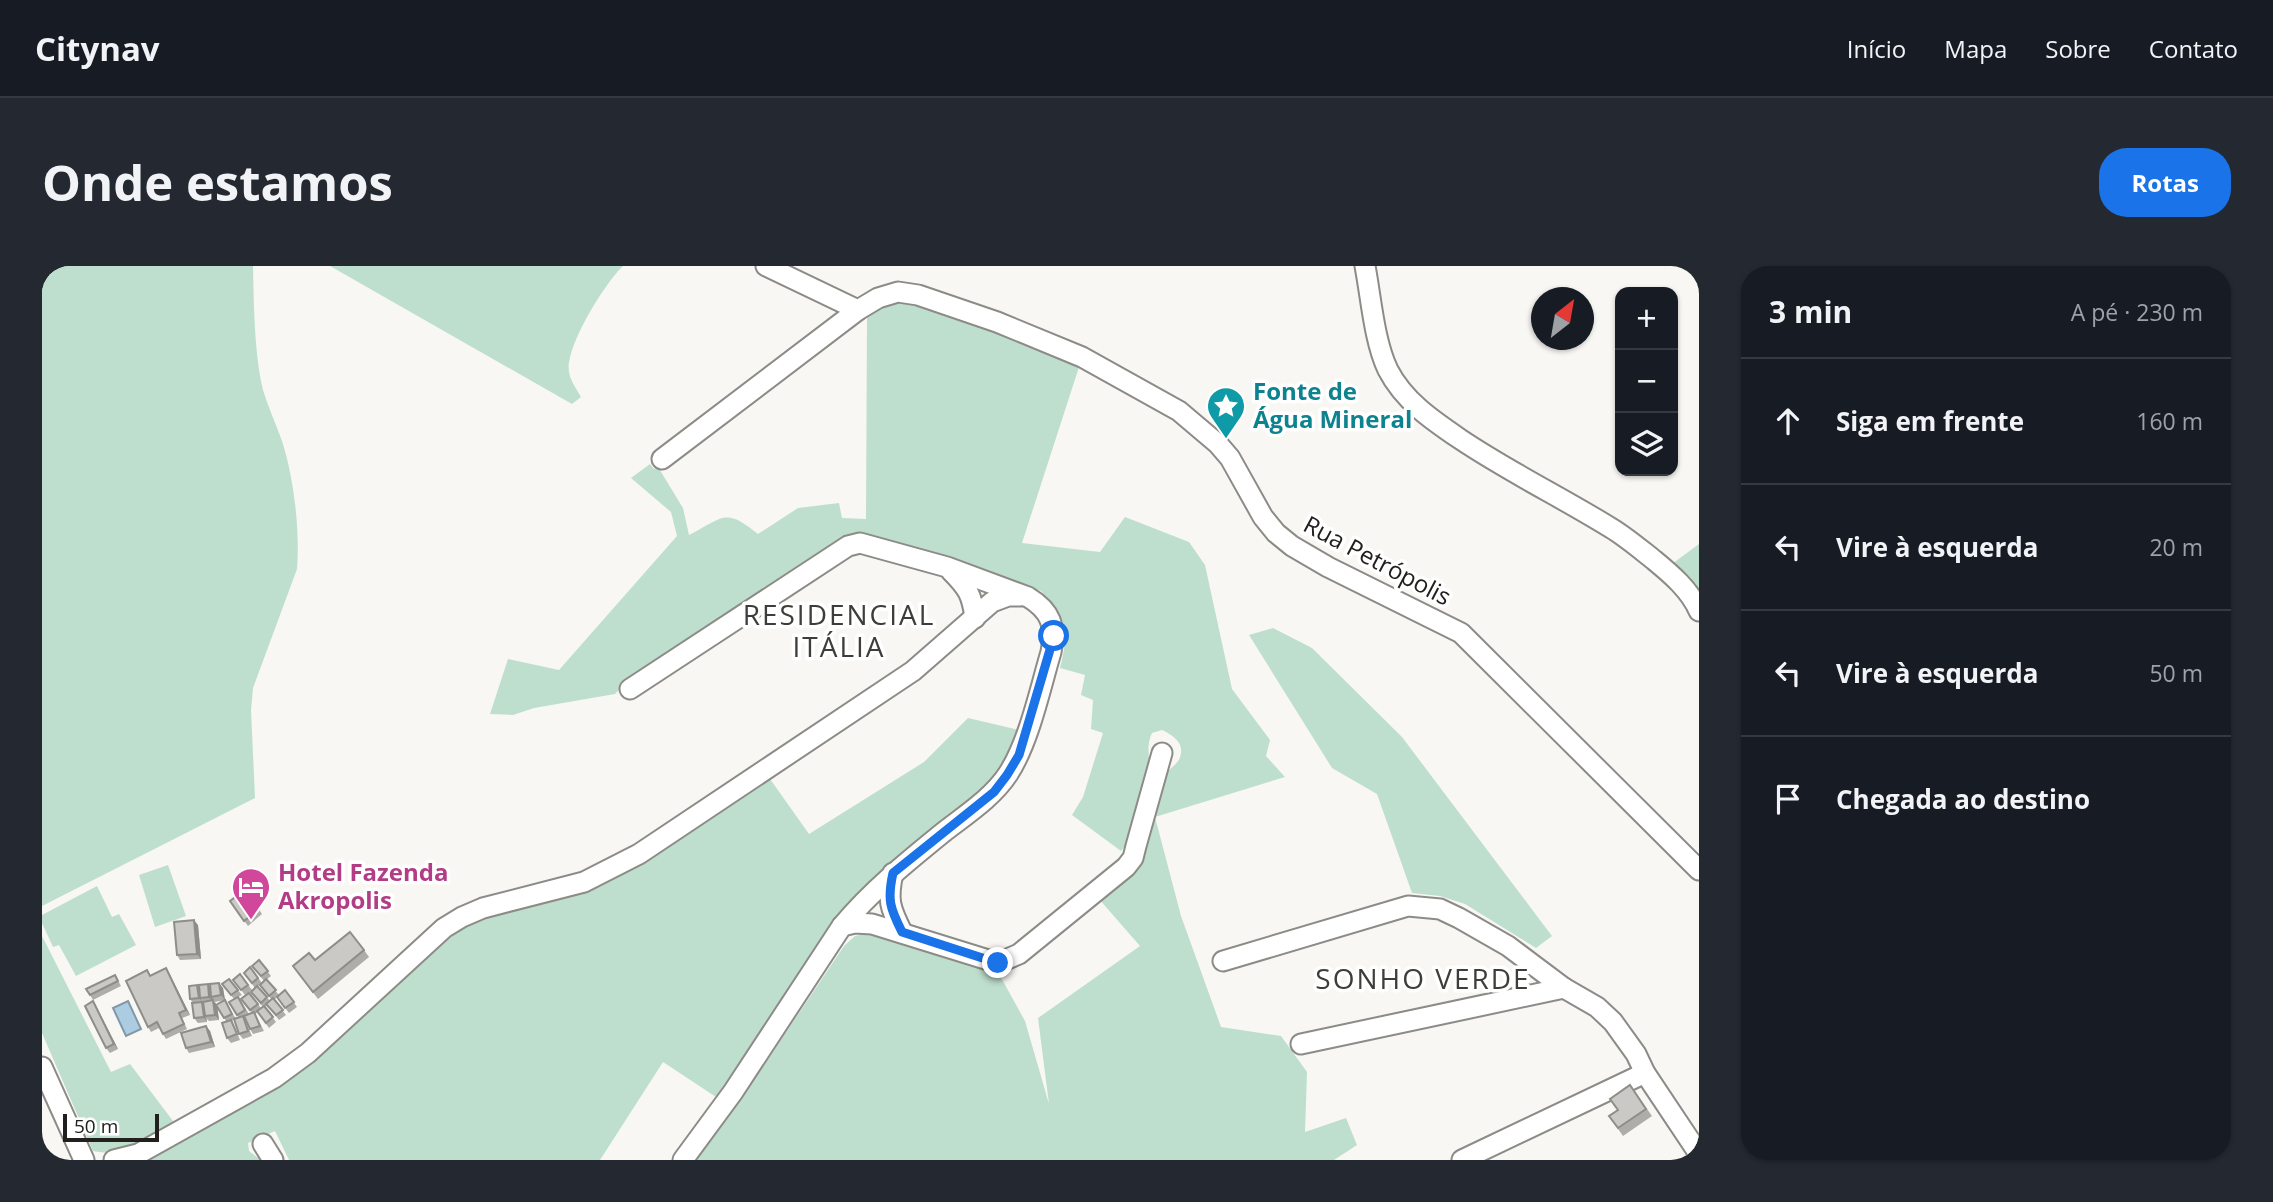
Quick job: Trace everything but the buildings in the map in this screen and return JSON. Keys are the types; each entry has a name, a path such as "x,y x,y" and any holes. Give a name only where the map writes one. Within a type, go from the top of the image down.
{"street":[{"path":"766,266 858,310"},
{"path":"1365,266 1381,348 1388,369 1403,392 1428,416 1497,463 1632,543 1684,588 1699,611"},
{"name":"Rua Petrópolis","path":"662,458 858,310 878,298 898,292 918,295 997,322 1082,357 1179,411 1218,444 1230,458 1263,517 1276,533 1292,546 1328,567 1461,633 1699,870"},
{"path":"630,689 848,546 860,542 947,567 1028,597 1040,605 1053,623 1054,636 1019,755 1007,775 994,792 893,873 842,926 733,1092 683,1160"},
{"path":"947,567 968,589 973,600 975,618"},
{"path":"114,1160 136,1157 274,1078 299,1059 444,928 483,908 584,882 606,873 639,854 913,671 1000,597 1028,597"},
{"path":"842,926 872,924 998,963 1019,954 1126,867 1136,846 1162,753"},
{"path":"893,873 888,894 890,908 902,932"},
{"path":"1223,961 1408,906 1426,906 1449,914 1508,946 1564,988 1597,1007 1613,1022 1699,1154"},
{"path":"1301,1044 1564,988"},
{"path":"42,1067 84,1160 94,1160"},
{"path":"1462,1160 1645,1073"}],"green space":[{"path":"42,266 253,266 260,375 290,471 297,521 298,554 297,569 253,688 251,710 255,798 42,906"},
{"path":"330,266 623,266 597,300 573,347 569,372 581,397 572,404"},
{"path":"896,300 986,324 1079,367 1022,543 1100,552 1125,517 1189,542 1205,565 1232,689 1270,740 1266,756 1285,777 1155,817 1181,916 1221,1027 1281,1036 1307,1072 1305,1132 1346,1118 1357,1145 1334,1160 694,1160 764,1065 844,946 855,936 871,932 999,974 1025,1021 1049,1104 1038,1018 1140,946 1099,899 1128,873 1141,857 1149,839 1163,779 1180,757 1180,745 1162,730 1152,733 1149,743 1149,772 1142,803 1131,834 1121,851 1072,815 1083,797 1103,733 1091,729 1093,700 1081,695 1085,675 1060,668 1064,626 1056,609 1041,591 866,535 851,536 829,547 634,674 615,694 534,708 513,715 490,714 508,659 559,670 677,536 671,512 631,478 650,464 654,469 658,467 683,508 689,535 724,518 738,520 758,534 798,508 839,503 842,518 866,519 867,314"},
{"path":"1699,544 1699,594 1672,564"},
{"path":"1273,628 1312,648 1402,737 1552,936 1536,948 1465,904 1440,896 1412,893 1377,794 1332,768 1249,635"},
{"path":"968,718 1019,730 998,777 866,885 843,910 716,1097 663,1062 600,1160 289,1160 275,1131 248,1143 249,1151 261,1160 142,1160 300,1071 330,1048 464,925 487,914 618,875 770,779 809,834 924,762"},
{"path":"168,865 186,916 155,927 139,875"},
{"path":"97,886 112,917 119,914 136,945 76,976 59,945 53,947 42,923 42,915"},
{"path":"42,936 111,1072 130,1064 176,1125 137,1147 117,1152 93,1151 42,1033"}],"water":[{"path":"128,1001 141,1029 126,1036 113,1008"}],"place":[{"name":"Fonte de Água Mineral","path":"1226,440"},
{"name":"Hotel Fazenda Akropolis","path":"251,921"}],"district":[{"name":"RESIDENCIAL ITÁLIA","path":"839,631"},
{"name":"SONHO VERDE","path":"1423,979"}],"route":[{"path":"998,963 902,932 890,908 888,894 893,873 994,792 1007,775 1019,755 1054,636"}]}
